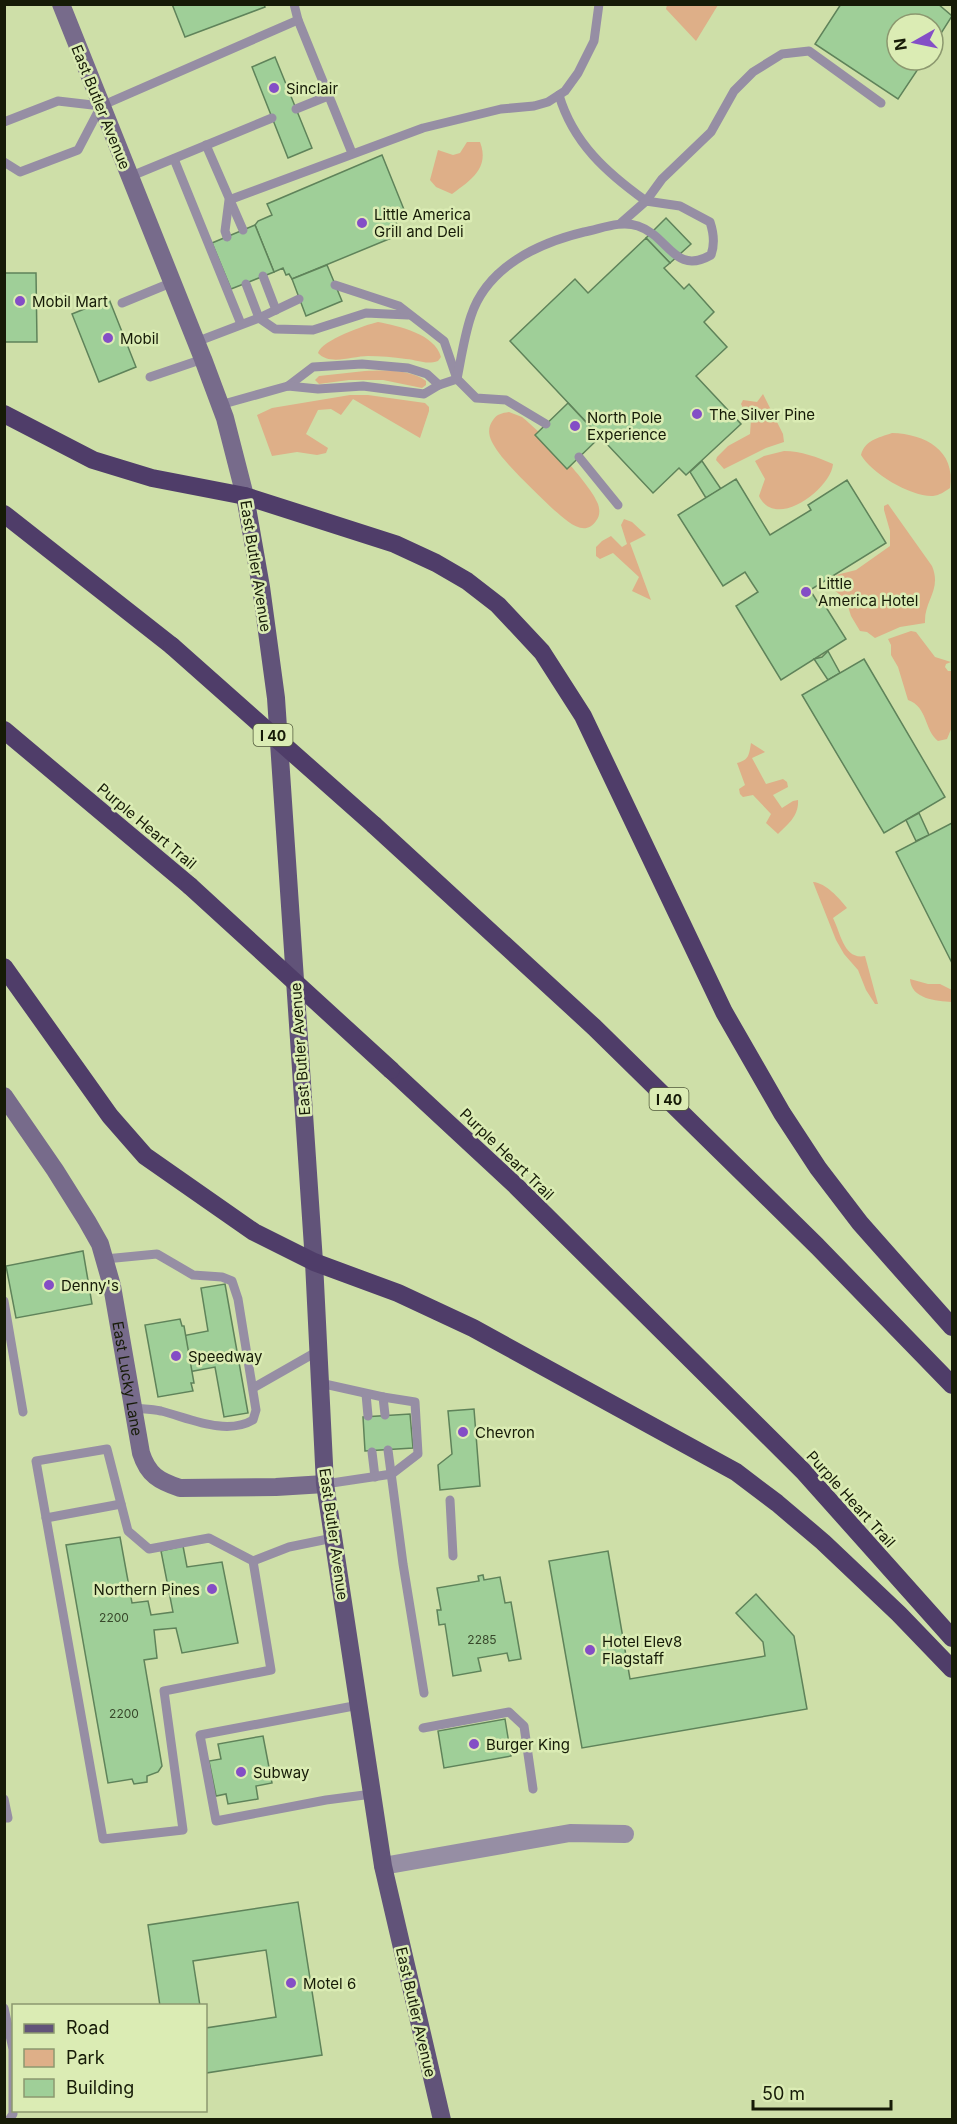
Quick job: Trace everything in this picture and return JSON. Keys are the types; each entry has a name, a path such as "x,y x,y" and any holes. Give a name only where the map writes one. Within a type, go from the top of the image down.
{"highway":[{"path":"4,414 93,460 152,478 245,496 395,544 436,563 467,581 498,605 542,652 583,716 724,1012 782,1113 818,1167 860,1223 952,1327"},
{"name":"I 40","path":"4,514 172,646 374,825 594,1027 817,1246 952,1385"},
{"name":"Purple Heart Trail","path":"4,730 190,886 516,1186 802,1471 952,1638"},
{"path":"4,967 110,1116 145,1156 254,1232 314,1262 398,1293 473,1328 736,1472 823,1542 899,1614 952,1669"}],"main road":[{"name":"East Butler Avenue","path":"245,496 261,587 276,698 314,1262 325,1484 383,1866 442,2120"}],"street":[{"name":"East Butler Avenue","path":"61,4 220,405 245,496"},
{"name":"East Lucky Lane","path":"4,1096 87,1221 105,1259 146,1467 166,1484 180,1488 325,1484"},
{"path":"383,1866 570,1833 625,1834"}],"lane":[{"path":"294,4 298,20 352,153"},
{"path":"229,200 423,128 501,109 534,106 548,102 565,91 578,73 594,41 599,4"},
{"path":"4,122 58,101 101,106 298,20"},
{"path":"621,223 646,201 662,179 711,132 734,91 753,72 782,54 809,51 881,103"},
{"path":"457,380 471,316 479,299 501,272 516,259 536,247 621,223 637,225 652,232 679,258 690,263 711,255 714,248 710,222 680,206 646,201 617,180 590,153 564,111 559,95"},
{"path":"296,109 328,96"},
{"path":"4,162 20,172 78,150 101,106"},
{"path":"129,177 272,118"},
{"path":"206,146 243,230"},
{"path":"174,159 241,324"},
{"path":"227,237 225,231 229,200"},
{"path":"263,276 276,310"},
{"path":"122,303 173,282"},
{"path":"246,284 259,318 275,329 313,330 366,313 408,315"},
{"path":"336,285 399,306 444,340 457,380 476,398 506,400 546,424"},
{"path":"150,377 241,324 299,299"},
{"path":"288,386 313,367 362,364 408,368 427,374 439,385"},
{"path":"220,405 288,386 318,389 363,386 424,394 439,385 457,380"},
{"path":"579,457 618,505"},
{"path":"105,1259 157,1254 194,1275 222,1276 232,1281 238,1299 256,1410 253,1420 244,1425 201,1424 159,1411 133,1408"},
{"path":"4,1301 23,1412"},
{"path":"253,1388 318,1351"},
{"path":"320,1383 415,1402 418,1454 392,1474 325,1484"},
{"path":"366,1394 368,1416"},
{"path":"383,1397 385,1415"},
{"path":"253,1561 271,1670 164,1691 183,1830 103,1839 36,1461 107,1449 128,1531 149,1549 209,1538 253,1561 289,1547 333,1538"},
{"path":"388,1450 403,1564 424,1694"},
{"path":"372,1452 375,1477"},
{"path":"450,1500 453,1556"},
{"path":"46,1518 121,1504"},
{"path":"359,1705 200,1735 216,1821 326,1800 372,1794"},
{"path":"423,1728 509,1712 524,1726 533,1789"},
{"path":"4,1799 8,1818 4,1818"},
{"path":"4,2008 12,2044"}],"green space":[{"path":"667,4 718,5 696,41 666,9"},
{"path":"467,142 480,142 483,159 477,173 452,194 436,187 430,180 438,150 453,155 460,153"},
{"path":"378,322 406,329 424,337 432,342 441,357 438,361 430,363 373,356 335,360 318,353 335,338"},
{"path":"365,371 405,372 420,377 426,381 426,385 422,388 383,380 349,380 319,384 315,380 319,376"},
{"path":"763,394 783,434 784,442 766,448 724,469 716,460 717,457 728,446 750,434 751,420 741,404 743,400 757,402"},
{"path":"350,395 368,395 425,403 429,411 420,438 353,399 341,415 331,409 318,410 306,434 328,448 326,453 317,455 297,452 272,456 257,415 272,408"},
{"path":"509,412 522,417 530,424 586,484 599,508 598,517 591,526 580,528 575,526 554,510 520,477 497,450 490,436 490,425 498,415"},
{"path":"892,433 916,437 936,447 948,464 951,475 950,488 935,496 914,493 892,483 873,469 861,455 863,450 873,440"},
{"path":"784,451 809,455 833,464 830,474 813,494 789,508 777,509 767,506 759,496 765,479 755,461"},
{"path":"888,504 932,566 935,582 925,615 925,623 900,627 875,638 867,632 860,631 851,616 846,600 832,588 830,582 836,575 856,570 890,546 890,531 884,510 884,506"},
{"path":"624,519 632,522 646,535 630,543 651,600 632,591 639,577 613,553 600,559 596,556 596,547 611,536 622,547 627,544 621,525"},
{"path":"911,631 916,632 935,657 951,662 945,667 948,671 952,671 952,727 947,739 938,741 930,731 923,713 908,700 898,667 891,655 891,645 888,639"},
{"path":"751,743 765,752 752,758 766,784 783,779 787,782 788,787 773,795 782,808 798,800 795,815 778,834 766,823 771,814 753,795 743,797 740,794 739,789 745,785 737,763 748,756"},
{"path":"813,882 827,888 847,908 833,918 848,950 852,954 865,956 878,1004 875,1004 858,970 844,954 836,940"},
{"path":"910,979 928,984 940,984 952,990 952,1002 925,998 911,986"}],"building":[{"path":"172,4 264,4 265,7 185,37"},
{"path":"841,4 938,4 952,16 945,27 945,12 885,12 885,72 916,72 898,99 815,44"},
{"name":"Sinclair","path":"275,57 312,148 288,158 252,67"},
{"path":"382,155 405,212 394,217 401,234 292,279 289,274 286,275 283,268 274,272 255,225 258,221 272,215 267,204"},
{"path":"666,218 691,244 670,263 646,238"},
{"path":"255,225 274,272 231,289 212,243"},
{"path":"646,238 670,263 664,268 684,289 689,284 714,312 704,322 727,347 696,376 741,424 686,475 679,468 653,493 510,341 575,279 588,293"},
{"path":"327,265 342,301 306,316 292,279"},
{"name":"Mobil Mart","path":"4,273 36,273 37,342 5,342"},
{"path":"109,299 136,367 99,382 72,314"},
{"path":"568,403 600,437 567,469 535,435"},
{"path":"702,461 721,489 706,498 690,472"},
{"path":"736,479 770,535 811,510 808,505 847,480 886,543 810,590 820,606 824,604 846,639 781,680 736,606 758,592 745,572 723,586 678,515"},
{"path":"828,651 840,673 828,680 814,659 822,657"},
{"path":"864,659 945,797 884,833 802,695"},
{"path":"919,813 929,835 916,841 906,820"},
{"path":"952,823 952,963 896,852"},
{"name":"Denny's","path":"83,1251 92,1304 16,1318 6,1266"},
{"path":"225,1284 248,1413 224,1417 215,1367 188,1372 182,1336 208,1331 201,1288"},
{"path":"180,1319 184,1326 194,1383 191,1383 193,1391 158,1397 145,1325"},
{"name":"Chevron","path":"474,1409 480,1486 440,1490 438,1465 452,1454 448,1411"},
{"path":"410,1414 413,1448 365,1451 363,1417"},
{"path":"120,1537 132,1603 148,1601 151,1615 173,1612 161,1551 183,1546 187,1567 222,1562 238,1643 182,1653 176,1628 154,1630 157,1658 144,1660 162,1766 158,1772 147,1776 147,1782 134,1784 132,1779 108,1783 66,1545"},
{"path":"608,1551 630,1679 765,1656 763,1642 736,1613 756,1594 794,1636 807,1709 582,1748 549,1561"},
{"path":"483,1575 484,1580 500,1577 505,1603 511,1602 521,1659 509,1661 507,1653 478,1658 481,1671 453,1676 445,1624 439,1625 437,1610 441,1610 437,1588 479,1581 478,1576"},
{"name":"Burger King","path":"505,1719 511,1756 444,1768 438,1731"},
{"name":"Subway","path":"263,1736 272,1783 256,1786 258,1799 228,1804 226,1794 216,1796 209,1761 221,1759 218,1744"},
{"name":"Motel 6","path":"298,1902 322,2055 207,2073 207,2028 276,2017 266,1950 193,1961 200,2004 160,2004 148,1925"}],"place":[{"name":"Sinclair","path":"274,88"},
{"name":"Little America Grill and Deli","path":"362,223"},
{"name":"Mobil Mart","path":"20,301"},
{"name":"Mobil","path":"108,338"},
{"name":"The Silver Pine","path":"697,414"},
{"name":"North Pole Experience","path":"575,426"},
{"name":"Little America Hotel","path":"806,592"},
{"name":"Denny's","path":"49,1285"},
{"name":"Speedway","path":"176,1356"},
{"name":"Chevron","path":"463,1432"},
{"name":"Northern Pines","path":"212,1589"},
{"name":"Hotel Elev8 Flagstaff","path":"590,1650"},
{"name":"Burger King","path":"474,1744"},
{"name":"Subway","path":"241,1772"},
{"name":"Motel 6","path":"291,1983"}]}
